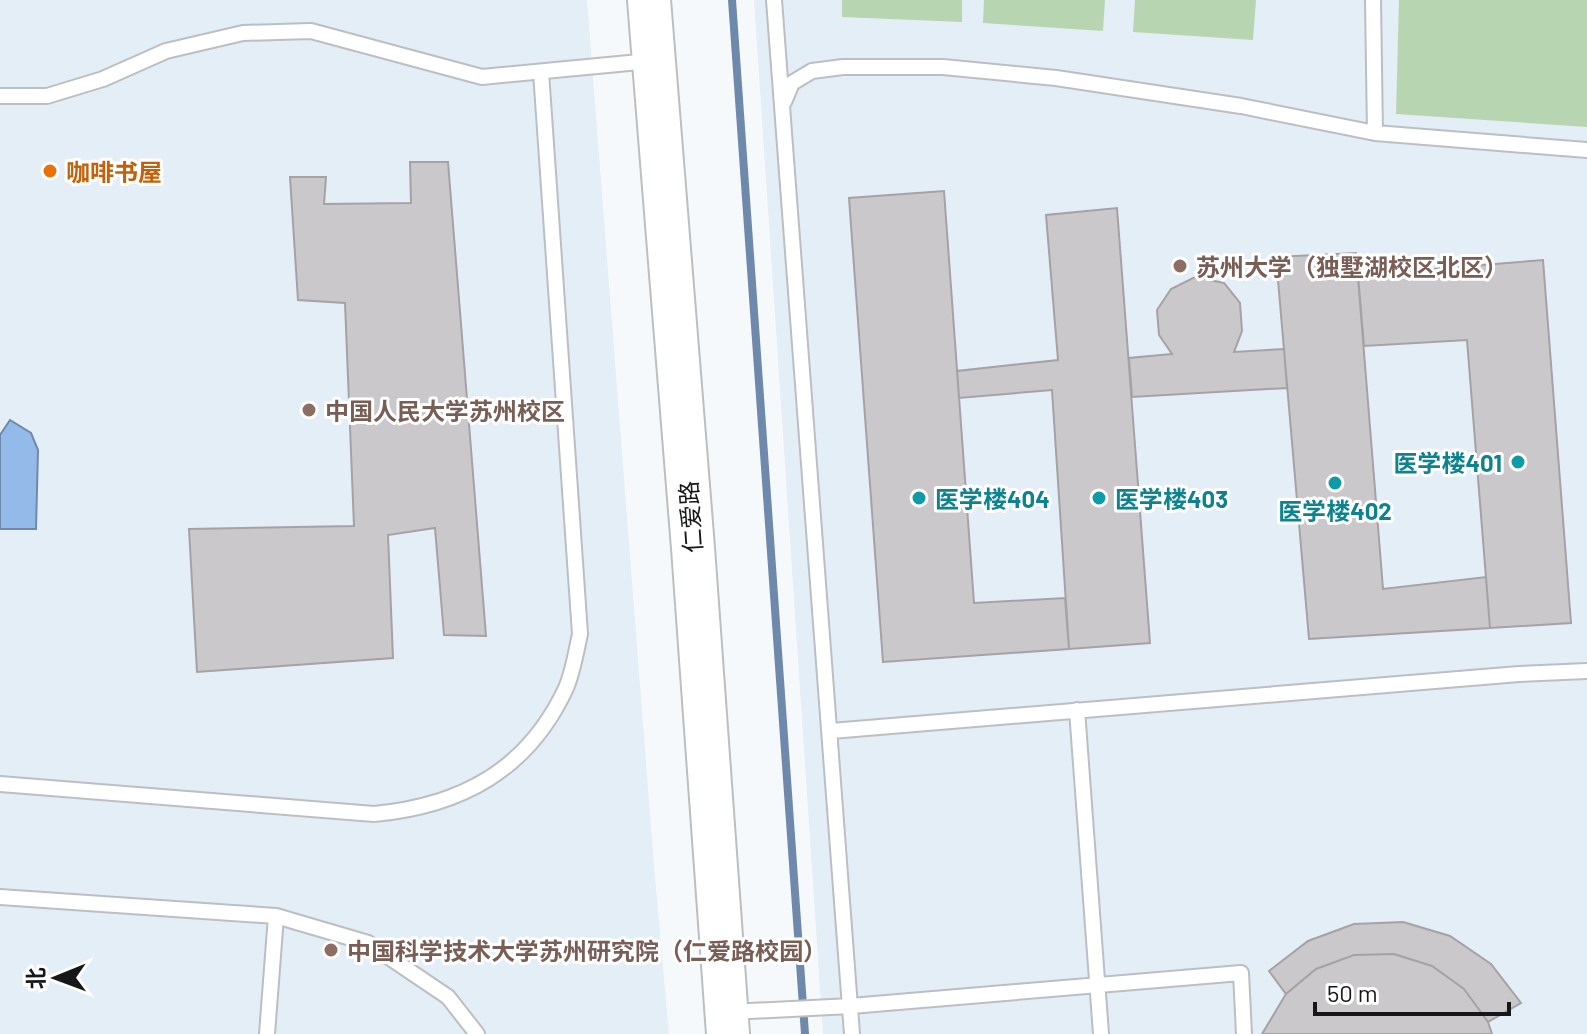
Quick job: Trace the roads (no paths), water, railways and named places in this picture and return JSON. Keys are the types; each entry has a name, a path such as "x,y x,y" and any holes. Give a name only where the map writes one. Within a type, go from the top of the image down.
{"main road":[{"name":"仁爱路","path":"649,0 727,1023"}],"lane":[{"path":"774,0 852,1034"},
{"path":"1373,0 1375,133"},
{"path":"0,96 47,96 103,79 166,51 243,33 311,31 482,77 654,61"},
{"path":"782,106 792,83 812,71 843,67 943,67 1056,78 1241,106 1375,133 1587,150"},
{"path":"0,784 374,814 411,810 445,801 485,782 526,750 567,687 580,634 541,72"},
{"path":"831,731 1587,671"},
{"path":"1077,710 1101,1034"},
{"path":"0,897 276,916 368,943 448,997 477,1034"},
{"path":"267,1034 276,916"},
{"path":"727,1023 786,1009 1241,973 1244,1034"}],"water":[{"path":"10,420 31,433 38,450 36,529 0,529 0,435"}],"waterway":[{"path":"732,0 805,1034"}],"place":[{"name":"咖啡书屋","path":"50,171"},
{"name":"苏州大学（独墅湖校区北区）","path":"1180,266"},
{"name":"中国人民大学苏州校区","path":"309,410"},
{"name":"医学楼401","path":"1518,462"},
{"name":"医学楼402","path":"1335,483"},
{"name":"医学楼404","path":"919,498"},
{"name":"医学楼403","path":"1099,498"},
{"name":"中国科学技术大学苏州研究院（仁爱路校园）","path":"331,950"}]}
